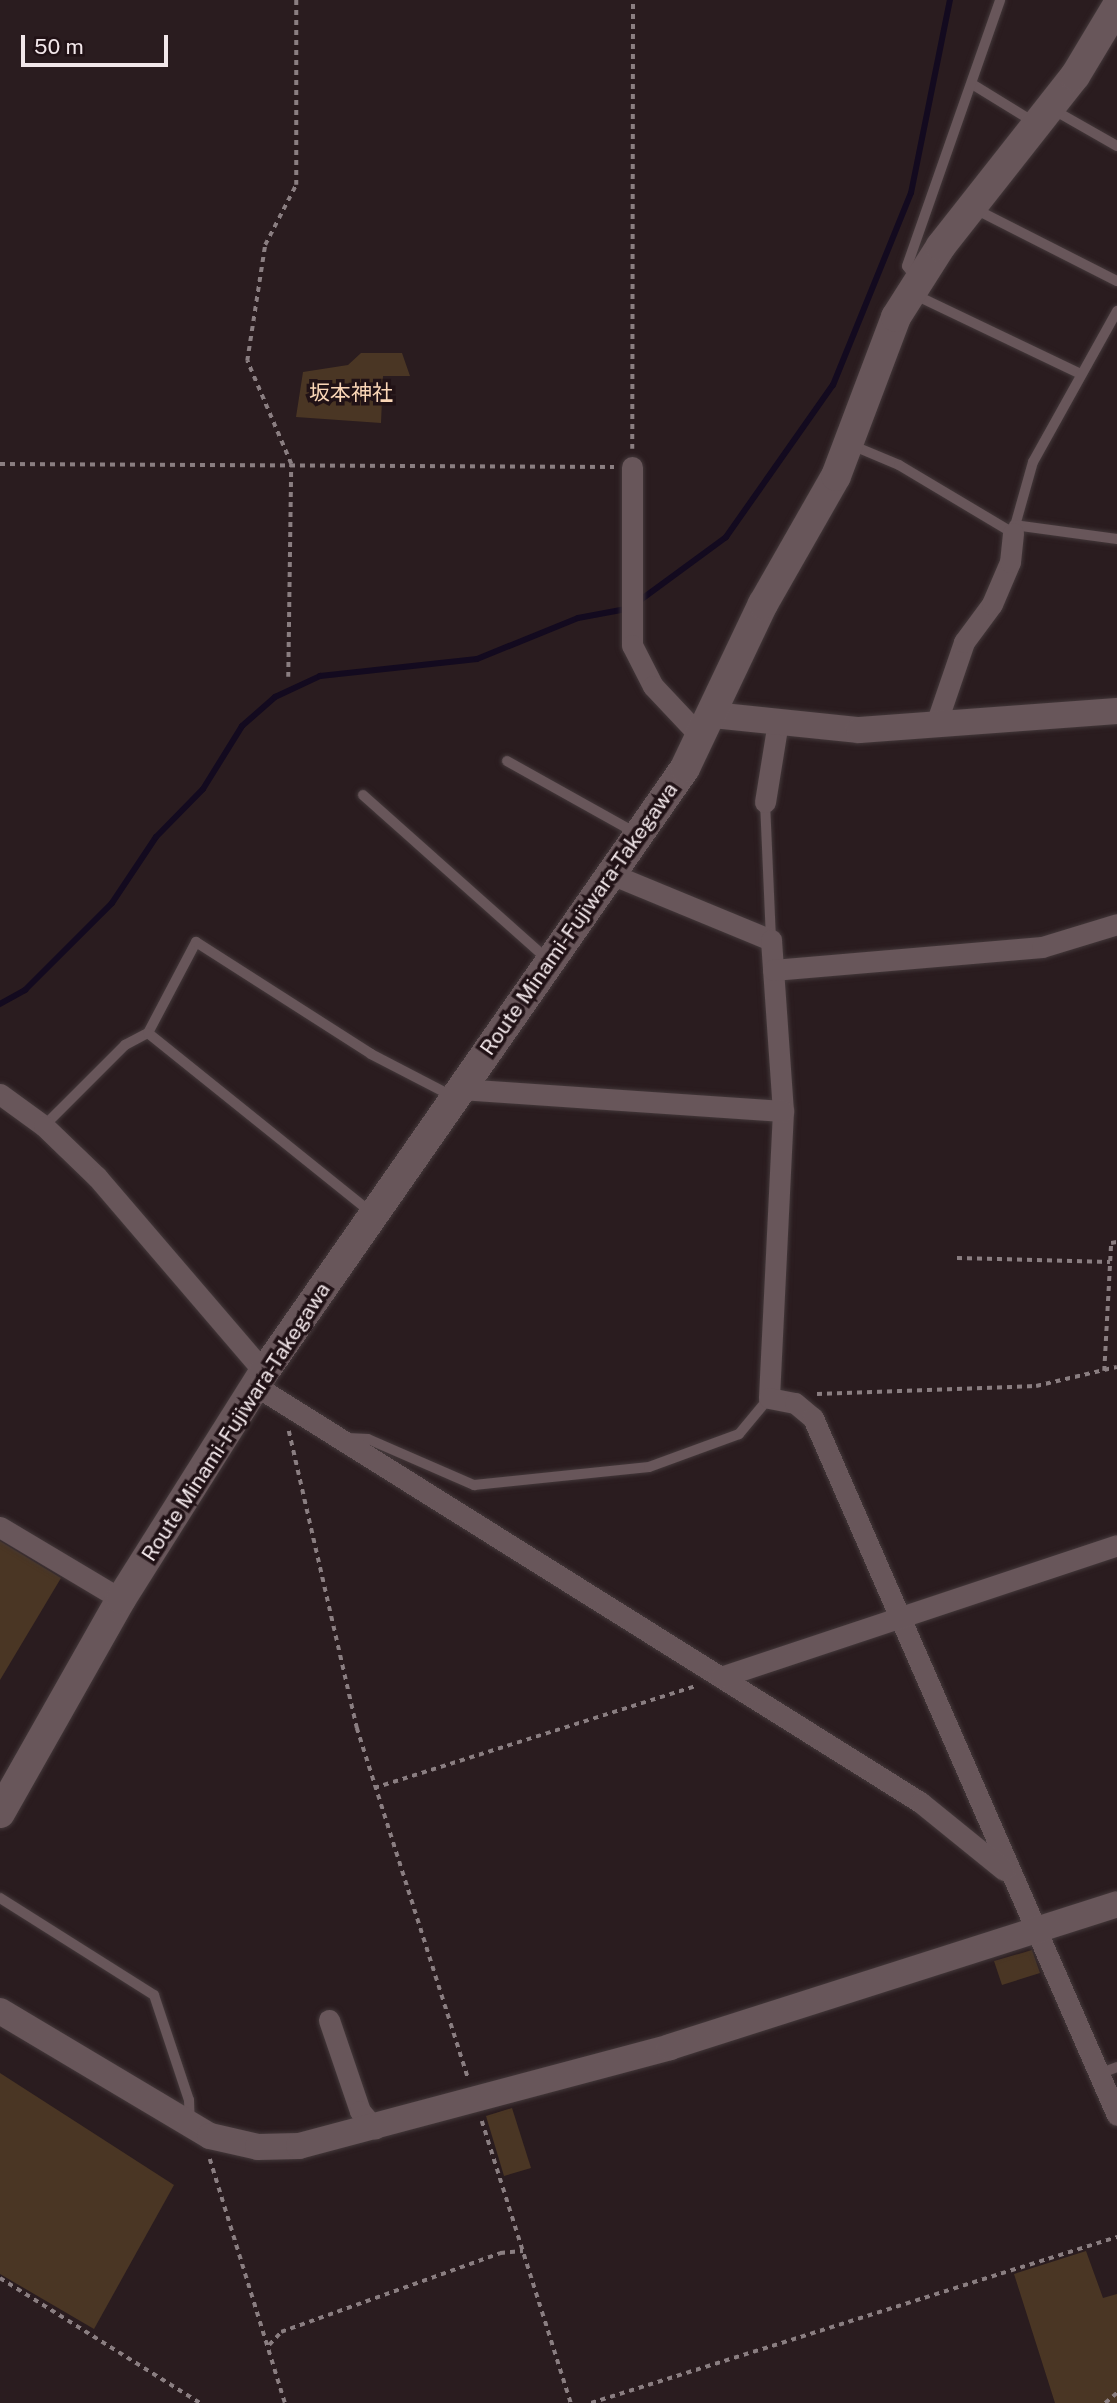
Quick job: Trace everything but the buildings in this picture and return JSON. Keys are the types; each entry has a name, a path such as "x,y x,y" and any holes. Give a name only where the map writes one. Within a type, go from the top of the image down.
{"main road":[{"name":"Route Minami-Fujiwara-Takegawa","path":"0,1813 121,1600 260,1379 638,835 707,726 763,604 848,444 914,286 972,208 1046,117 1117,6"}],"street":[{"path":"632,467 632,645 653,686 707,726 778,722 859,730 1117,712"},
{"path":"936,724 964,642 992,604 1010,562 1013,529"},
{"path":"765,802 778,722"},
{"path":"611,874 771,940 783,1111 769,1398 794,1403 813,1418 897,1618 1011,1876 1108,2071 1117,2115"},
{"path":"773,970 1042,947 1117,924"},
{"path":"457,1093 783,1111"},
{"path":"0,1094 44,1126 97,1177 284,1406 920,1802 1011,1876"},
{"path":"0,1527 121,1600"},
{"path":"721,1677 1117,1545"},
{"path":"0,2011 200,2131 280,2148 375,2129 475,2099 670,2047 1117,1904"},
{"path":"329,2020 360,2110 375,2129"}],"lane":[{"path":"1000,0 907,266 914,286 1081,374"},
{"path":"972,84 1117,146"},
{"path":"972,208 1117,281"},
{"path":"1013,529 1033,462 1117,311"},
{"path":"848,444 900,465 1013,529 1117,539"},
{"path":"507,761 638,835"},
{"path":"363,795 550,961"},
{"path":"765,802 771,940"},
{"path":"44,1126 125,1045 148,1033 196,942 371,1054 457,1093"},
{"path":"148,1033 373,1214"},
{"path":"334,1437 368,1439 474,1485 649,1467 739,1434 769,1398"},
{"path":"0,1898 154,1995 200,2131"}],"path":[{"path":"288,677 291,464 247,361 265,246 296,184 296,0"},
{"path":"0,464 632,467 633,0"},
{"path":"1104,1371 1111,1243 1117,1242"},
{"path":"957,1258 1110,1262"},
{"path":"794,1403 805,1395 1035,1386 1117,1367"},
{"path":"284,1406 374,1787 571,2403"},
{"path":"374,1787 721,1677"},
{"path":"200,2131 285,2403"},
{"path":"592,2403 1117,2237"},
{"path":"268,2347 281,2332 500,2253 523,2251"},
{"path":"0,2278 200,2403"},
{"path":"1105,2403 1117,2393"}],"green space":[{"name":"坂本神社","path":"361,353 402,353 410,376 383,376 381,423 296,417 303,372 348,365"},
{"path":"0,1541 61,1578 0,1680"},
{"path":"1032,1950 1040,1973 1002,1985 994,1961"},
{"path":"0,2073 174,2185 94,2329 0,2274"},
{"path":"512,2108 531,2168 504,2176 486,2116"},
{"path":"1086,2251 1103,2298 1117,2294 1117,2403 1055,2403 1014,2274"}],"waterway":[{"path":"639,601 726,537 833,385 911,193 950,0"},
{"path":"0,1004 25,990 112,903 156,837 203,789 242,726 275,697 320,676 477,659 578,618 626,609"}]}
